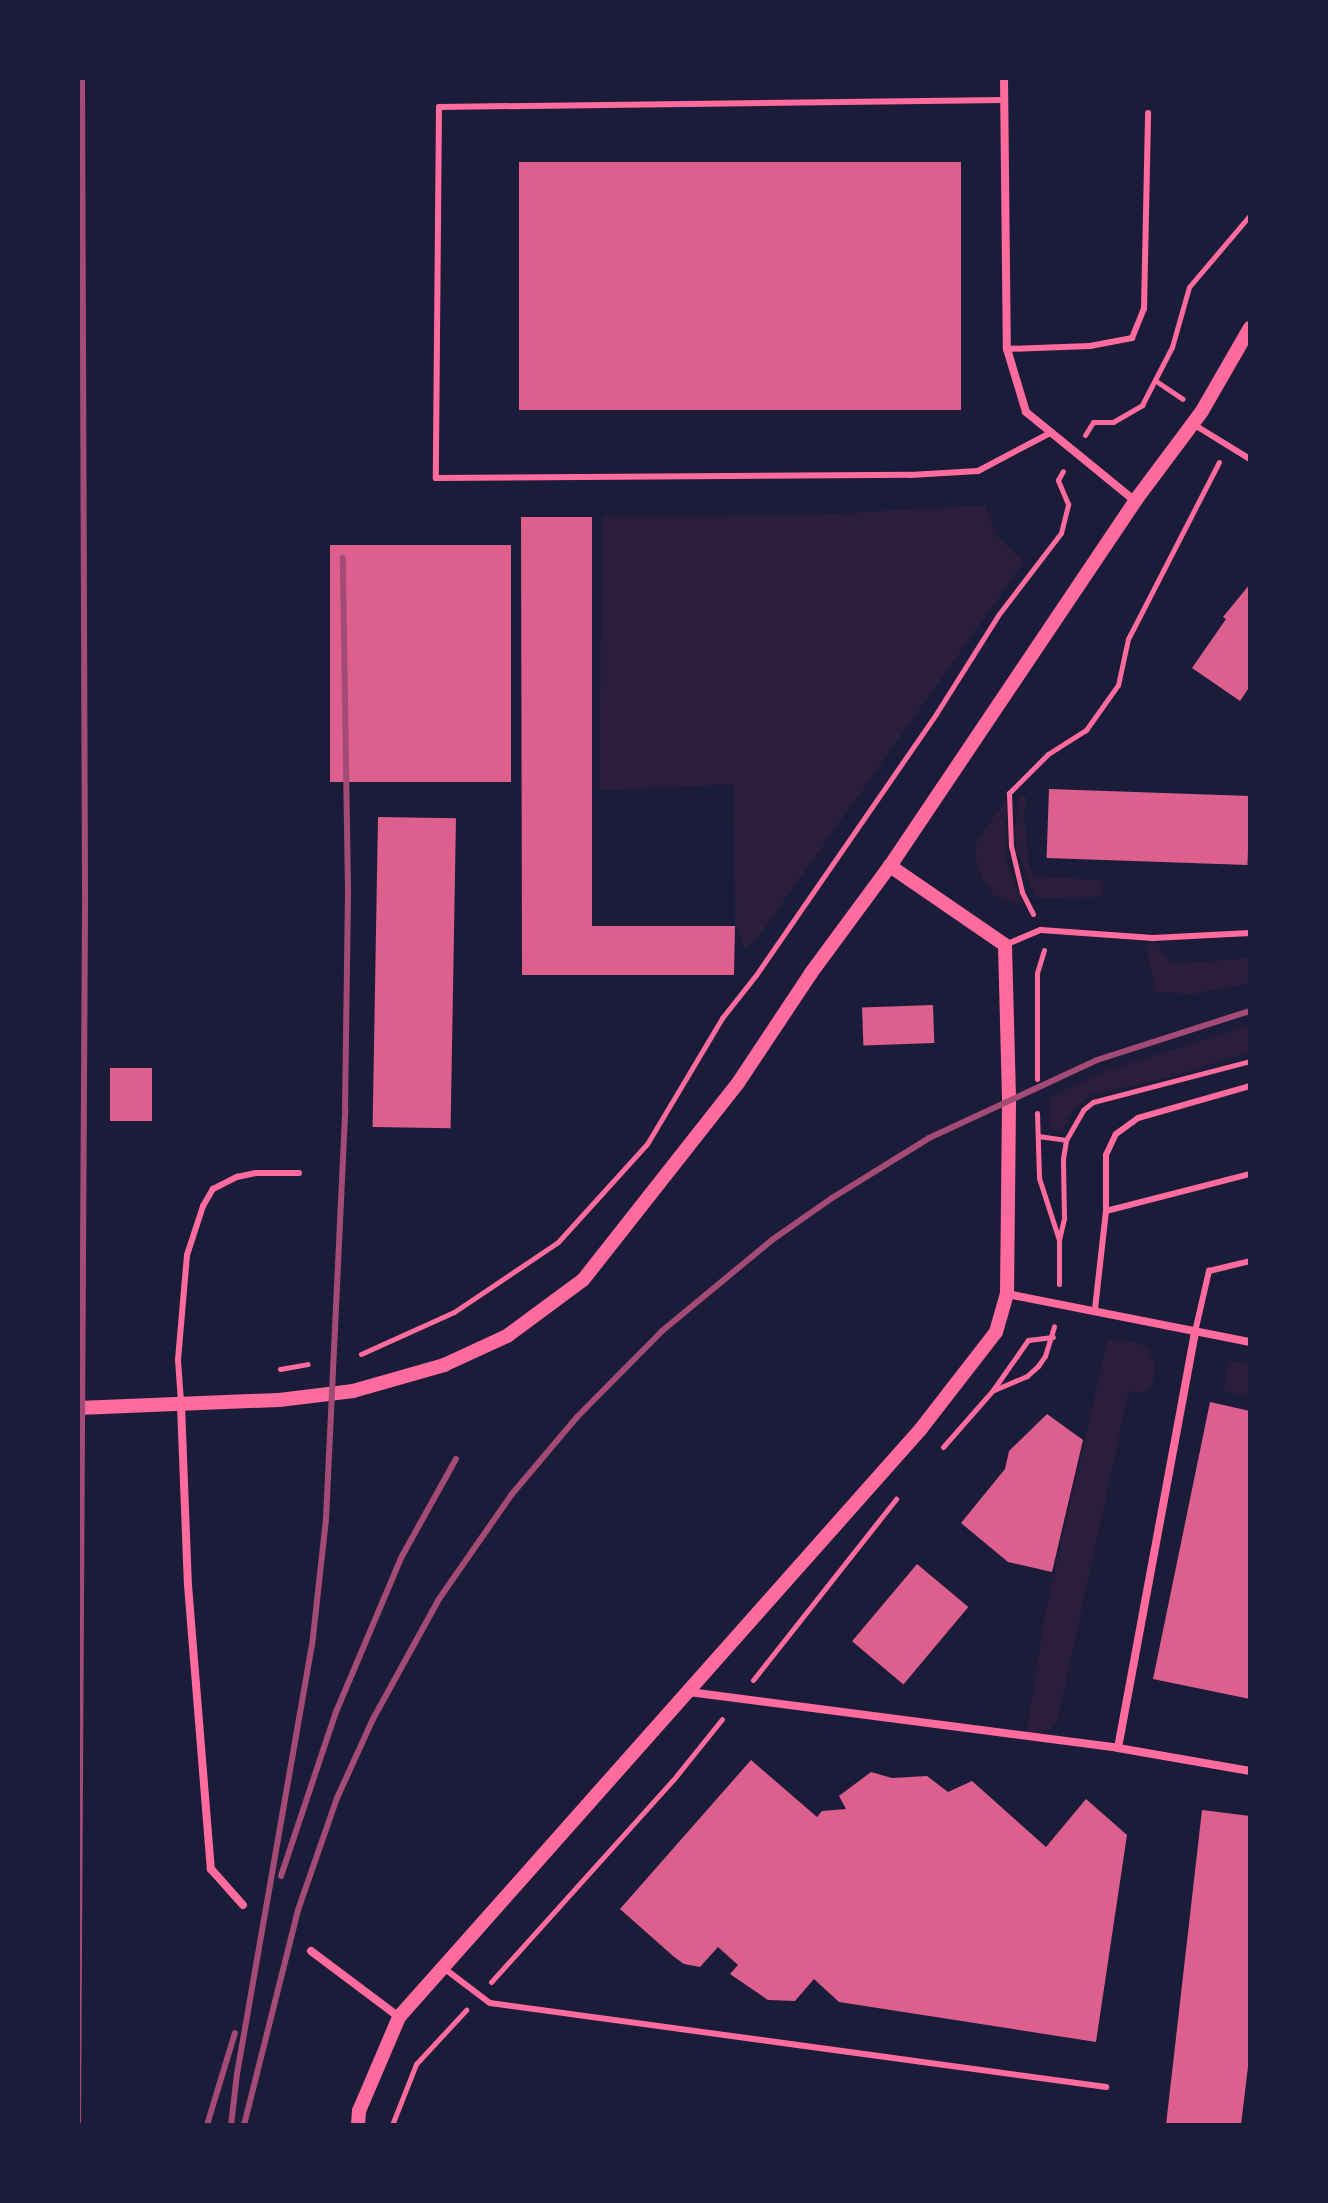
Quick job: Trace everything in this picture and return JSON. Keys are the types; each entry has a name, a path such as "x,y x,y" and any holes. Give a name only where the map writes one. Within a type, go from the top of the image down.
{"street":[{"path":"1004,78 1007,349 1026,412 1135,501"},
{"path":"78,1408 308,1398 353,1391 444,1365 507,1336 550,1308 583,1280 738,1083 811,973 890,866 1135,501 1202,411 1250,328"},
{"path":"358,2125 359,2111 399,2017 445,1969 961,1380 996,1332 1007,1294 1009,1098 1005,945 890,866"},
{"path":"1007,1294 1250,1342"},
{"path":"1118,1748 1195,1332"},
{"path":"181,1405 188,1585 211,1869 243,1905"},
{"path":"689,1692 1118,1748 1250,1771"},
{"path":"311,1951 399,2017"}],"lane":[{"path":"1004,100 439,107 436,478 910,475 978,471 1050,433"},
{"path":"1007,349 1090,346 1132,338 1144,309 1148,113"},
{"path":"1193,424 1250,459"},
{"path":"1005,945 1041,930 1153,938 1250,933"},
{"path":"1095,1309 1106,1211 1106,1155 1116,1134 1138,1118 1250,1086"},
{"path":"181,1405 178,1360 187,1255 203,1206 213,1189 237,1177 256,1173 299,1173"},
{"path":"1106,1211 1250,1174"},
{"path":"1195,1332 1209,1271 1250,1261"},
{"path":"445,1969 490,2003 1106,2087"}],"path":[{"path":"361,1354 454,1312 558,1242 647,1144 722,1018 756,975 936,714 999,614 1061,533 1068,504 1058,480 1093,422 1113,422 1142,405 1172,347 1189,287 1250,215"},
{"path":"1156,381 1202,411"},
{"path":"1048,754 1086,730 1118,685 1128,639 1228,446"},
{"path":"1038,1136 1066,1140"},
{"path":"941,1449 993,1390 1028,1340 1053,1337 1045,1356 1027,1376 993,1390"},
{"path":"280,1369 308,1364"},
{"path":"392,2125 416,2064 673,1780 899,1496"}],"shaded area":[{"path":"985,505 997,536 1024,562 756,940 745,948 735,926 734,784 599,791 602,516 813,515"},
{"path":"1019,797 1027,797 1024,814 1029,866 1034,876 1100,880 1104,885 1101,897 1036,898 1017,852 1015,830"},
{"path":"1006,802 1006,860 1023,905 994,895 982,878 975,857 977,839"},
{"path":"1153,938 1171,964 1250,958 1250,983 1192,994 1156,992 1146,949"},
{"path":"1250,1025 1250,1052 1175,1076 1091,1095 1074,1109 1061,1132 1049,1129 1049,1097 1105,1071"},
{"path":"1108,1338 1146,1345 1156,1366 1153,1382 1146,1393 1129,1391 1057,1723 1036,1737 1026,1736 1045,1613"},
{"path":"1229,1360 1250,1364 1250,1396 1223,1391"}],"building":[{"path":"519,162 961,162 961,410 519,410"},
{"path":"521,517 592,517 592,926 735,926 734,975 522,975"},
{"path":"330,545 511,545 511,782 330,782"},
{"path":"1250,584 1250,686 1240,701 1192,668 1226,619 1223,617"},
{"path":"1049,789 1250,796 1247,865 1047,858"},
{"path":"378,817 456,818 451,1128 373,1127"},
{"path":"933,1005 934,1043 863,1045 862,1007"},
{"path":"110,1068 152,1068 152,1121 110,1121"},
{"path":"1210,1402 1250,1411 1250,1699 1153,1679"},
{"path":"1047,1414 1083,1440 1052,1572 1008,1562 961,1523 1005,1469 1009,1451"},
{"path":"917,1564 968,1607 903,1684 852,1641"},
{"path":"751,1760 817,1817 822,1811 846,1809 839,1796 871,1772 892,1778 927,1776 948,1792 972,1781 1046,1847 1086,1799 1127,1835 1096,2042 839,2002 814,1979 795,2001 768,2000 730,1974 738,1965 718,1947 700,1967 684,1964 673,1956 620,1909"},
{"path":"1202,1810 1250,1816 1250,2050 1241,2125 1166,2125"}],"railway":[{"path":"78,2125 85,891 82,78"},
{"path":"231,2125 237,2074 312,1646 326,1519 345,1109 348,890 343,558"},
{"path":"244,2125 298,1910 337,1798 373,1719 439,1599 512,1494 577,1417 662,1331 772,1240 832,1198 929,1138 1097,1060 1250,1011"},
{"path":"281,1876 336,1712 402,1556 456,1459"},
{"path":"207,2125 235,2033"}]}
